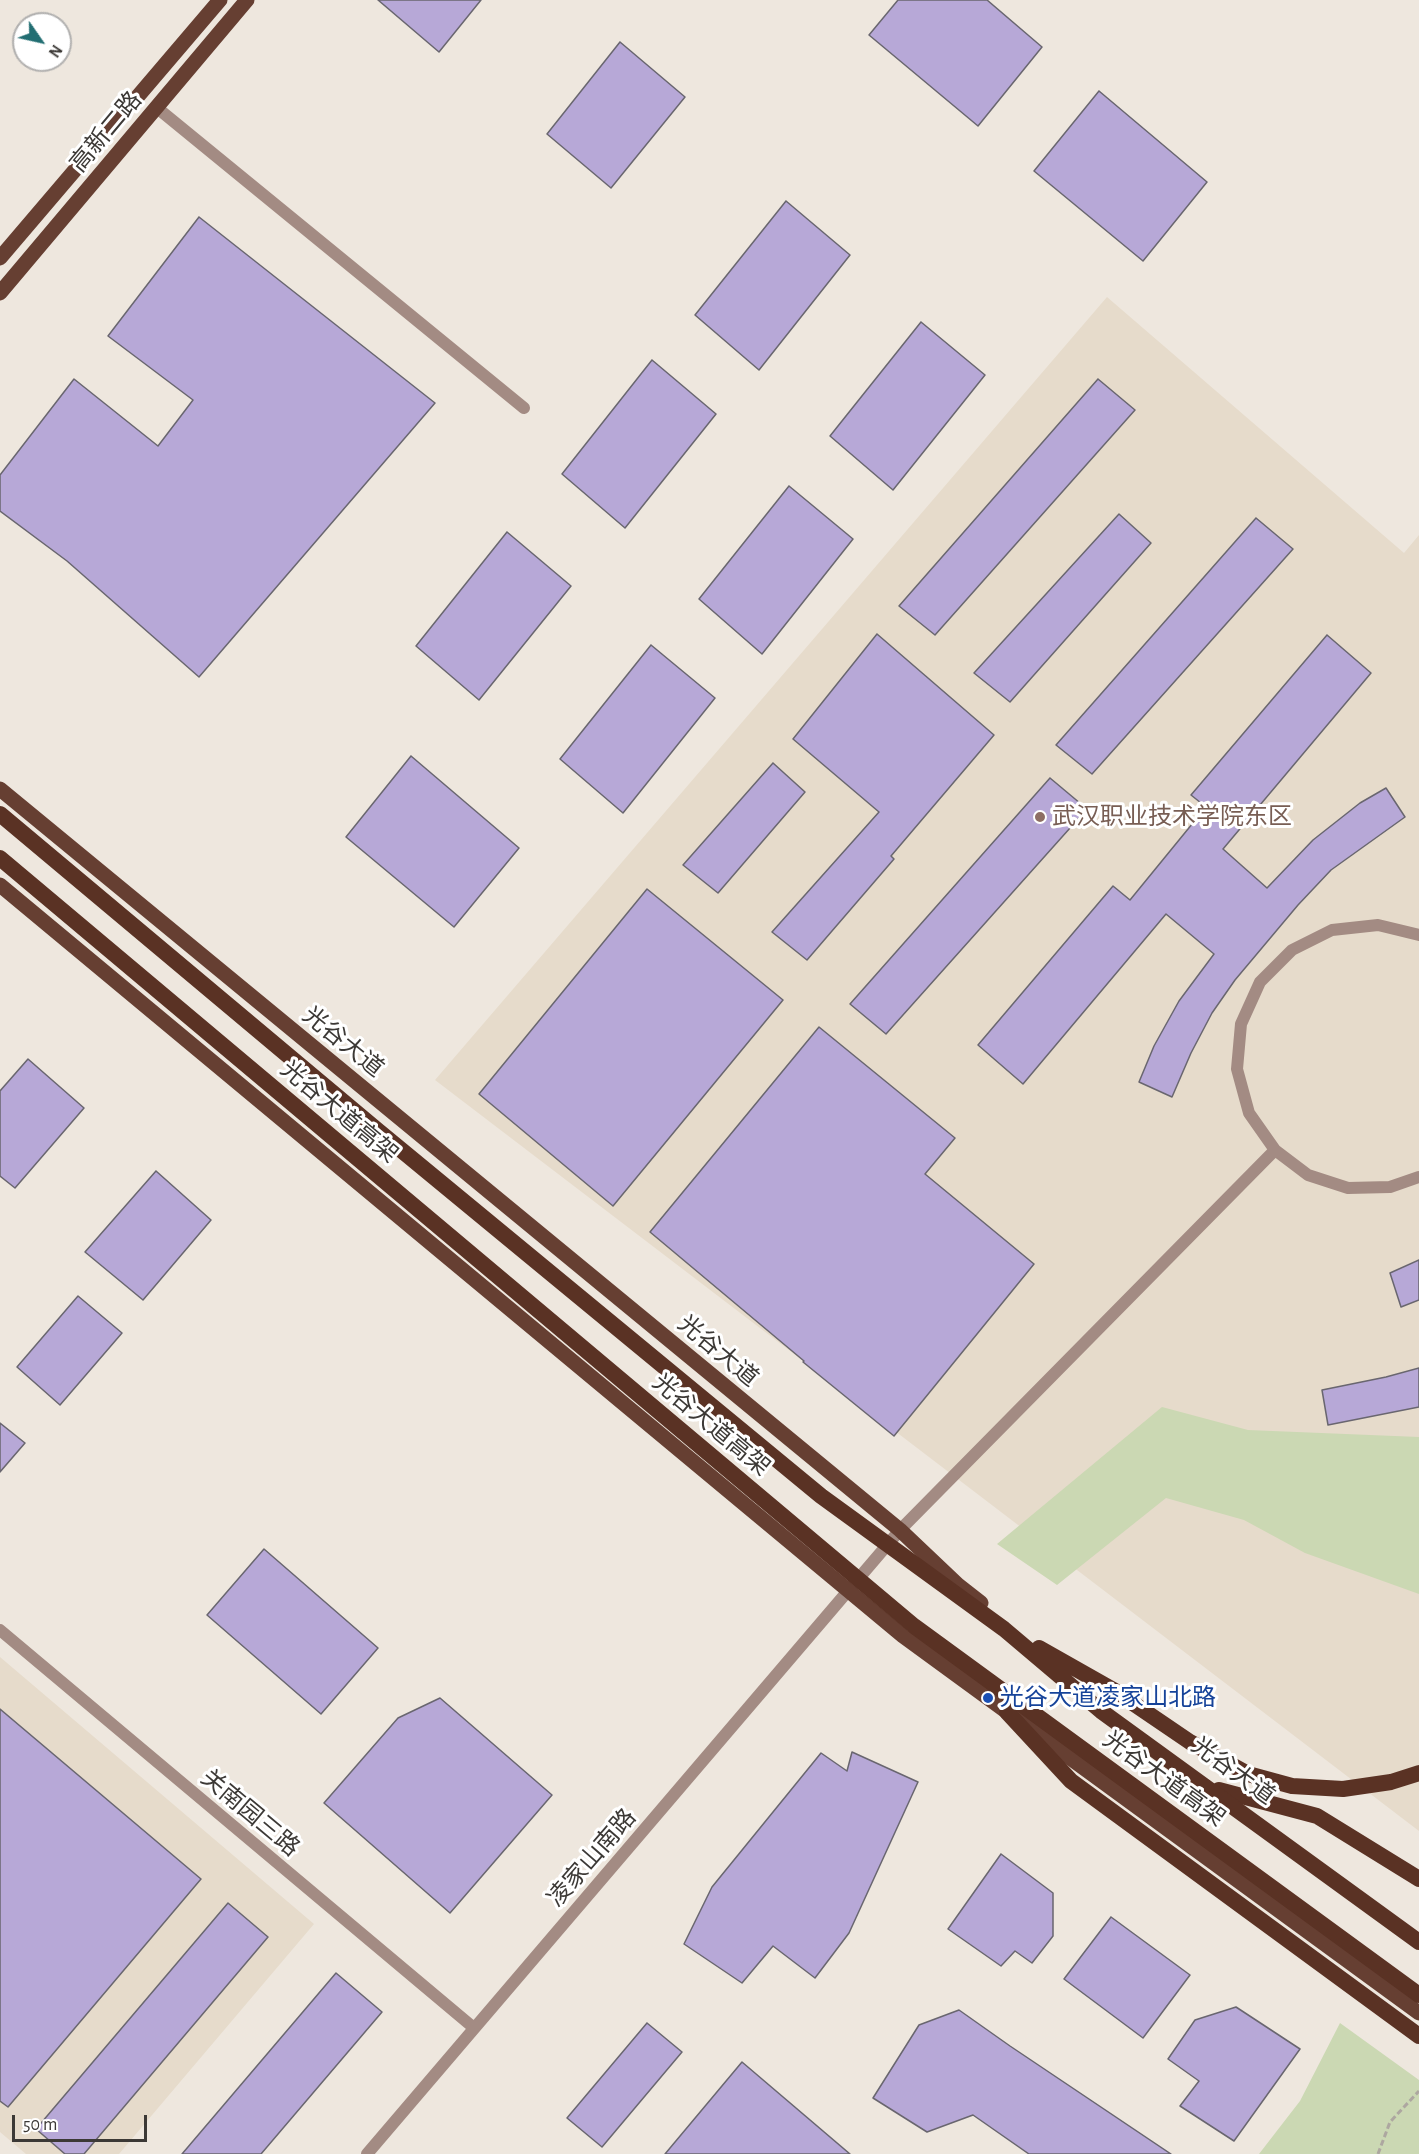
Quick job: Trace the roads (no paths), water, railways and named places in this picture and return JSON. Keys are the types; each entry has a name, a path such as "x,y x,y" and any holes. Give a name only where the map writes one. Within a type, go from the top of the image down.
{"highway":[{"name":"光谷大道高架","path":"0,814 386,1137 821,1496 1004,1629 1101,1711 1419,1942"},
{"name":"光谷大道高架","path":"0,858 914,1626 1419,1995"},
{"path":"1004,1629 1115,1691 1190,1742 1248,1774 1292,1786 1343,1790 1391,1782 1419,1773"},
{"path":"1007,1712 1071,1781 1419,2036"},
{"path":"1219,1790 1317,1816 1415,1875"}],"main road":[{"name":"高新二路","path":"0,258 220,0"},
{"name":"高新二路","path":"0,293 247,0"},
{"name":"光谷大道","path":"0,789 900,1530 958,1585 1094,1695 1219,1790 1419,1933"},
{"path":"0,885 903,1636 1419,2013"}],"street":[{"path":"156,107 524,408"},
{"path":"1419,935 1378,925 1332,930 1292,950 1260,982 1241,1024 1237,1069 1249,1113 1275,1150 1308,1175 1348,1188 1390,1187 1419,1177"},
{"name":"凌家山南路","path":"367,2154 900,1530 1275,1150"},
{"name":"关南园三路","path":"0,1630 474,2028"}],"place":[{"name":"武汉职业技术学院东区","path":"1040,817"},
{"name":"光谷大道凌家山北路","path":"988,1698"}]}
